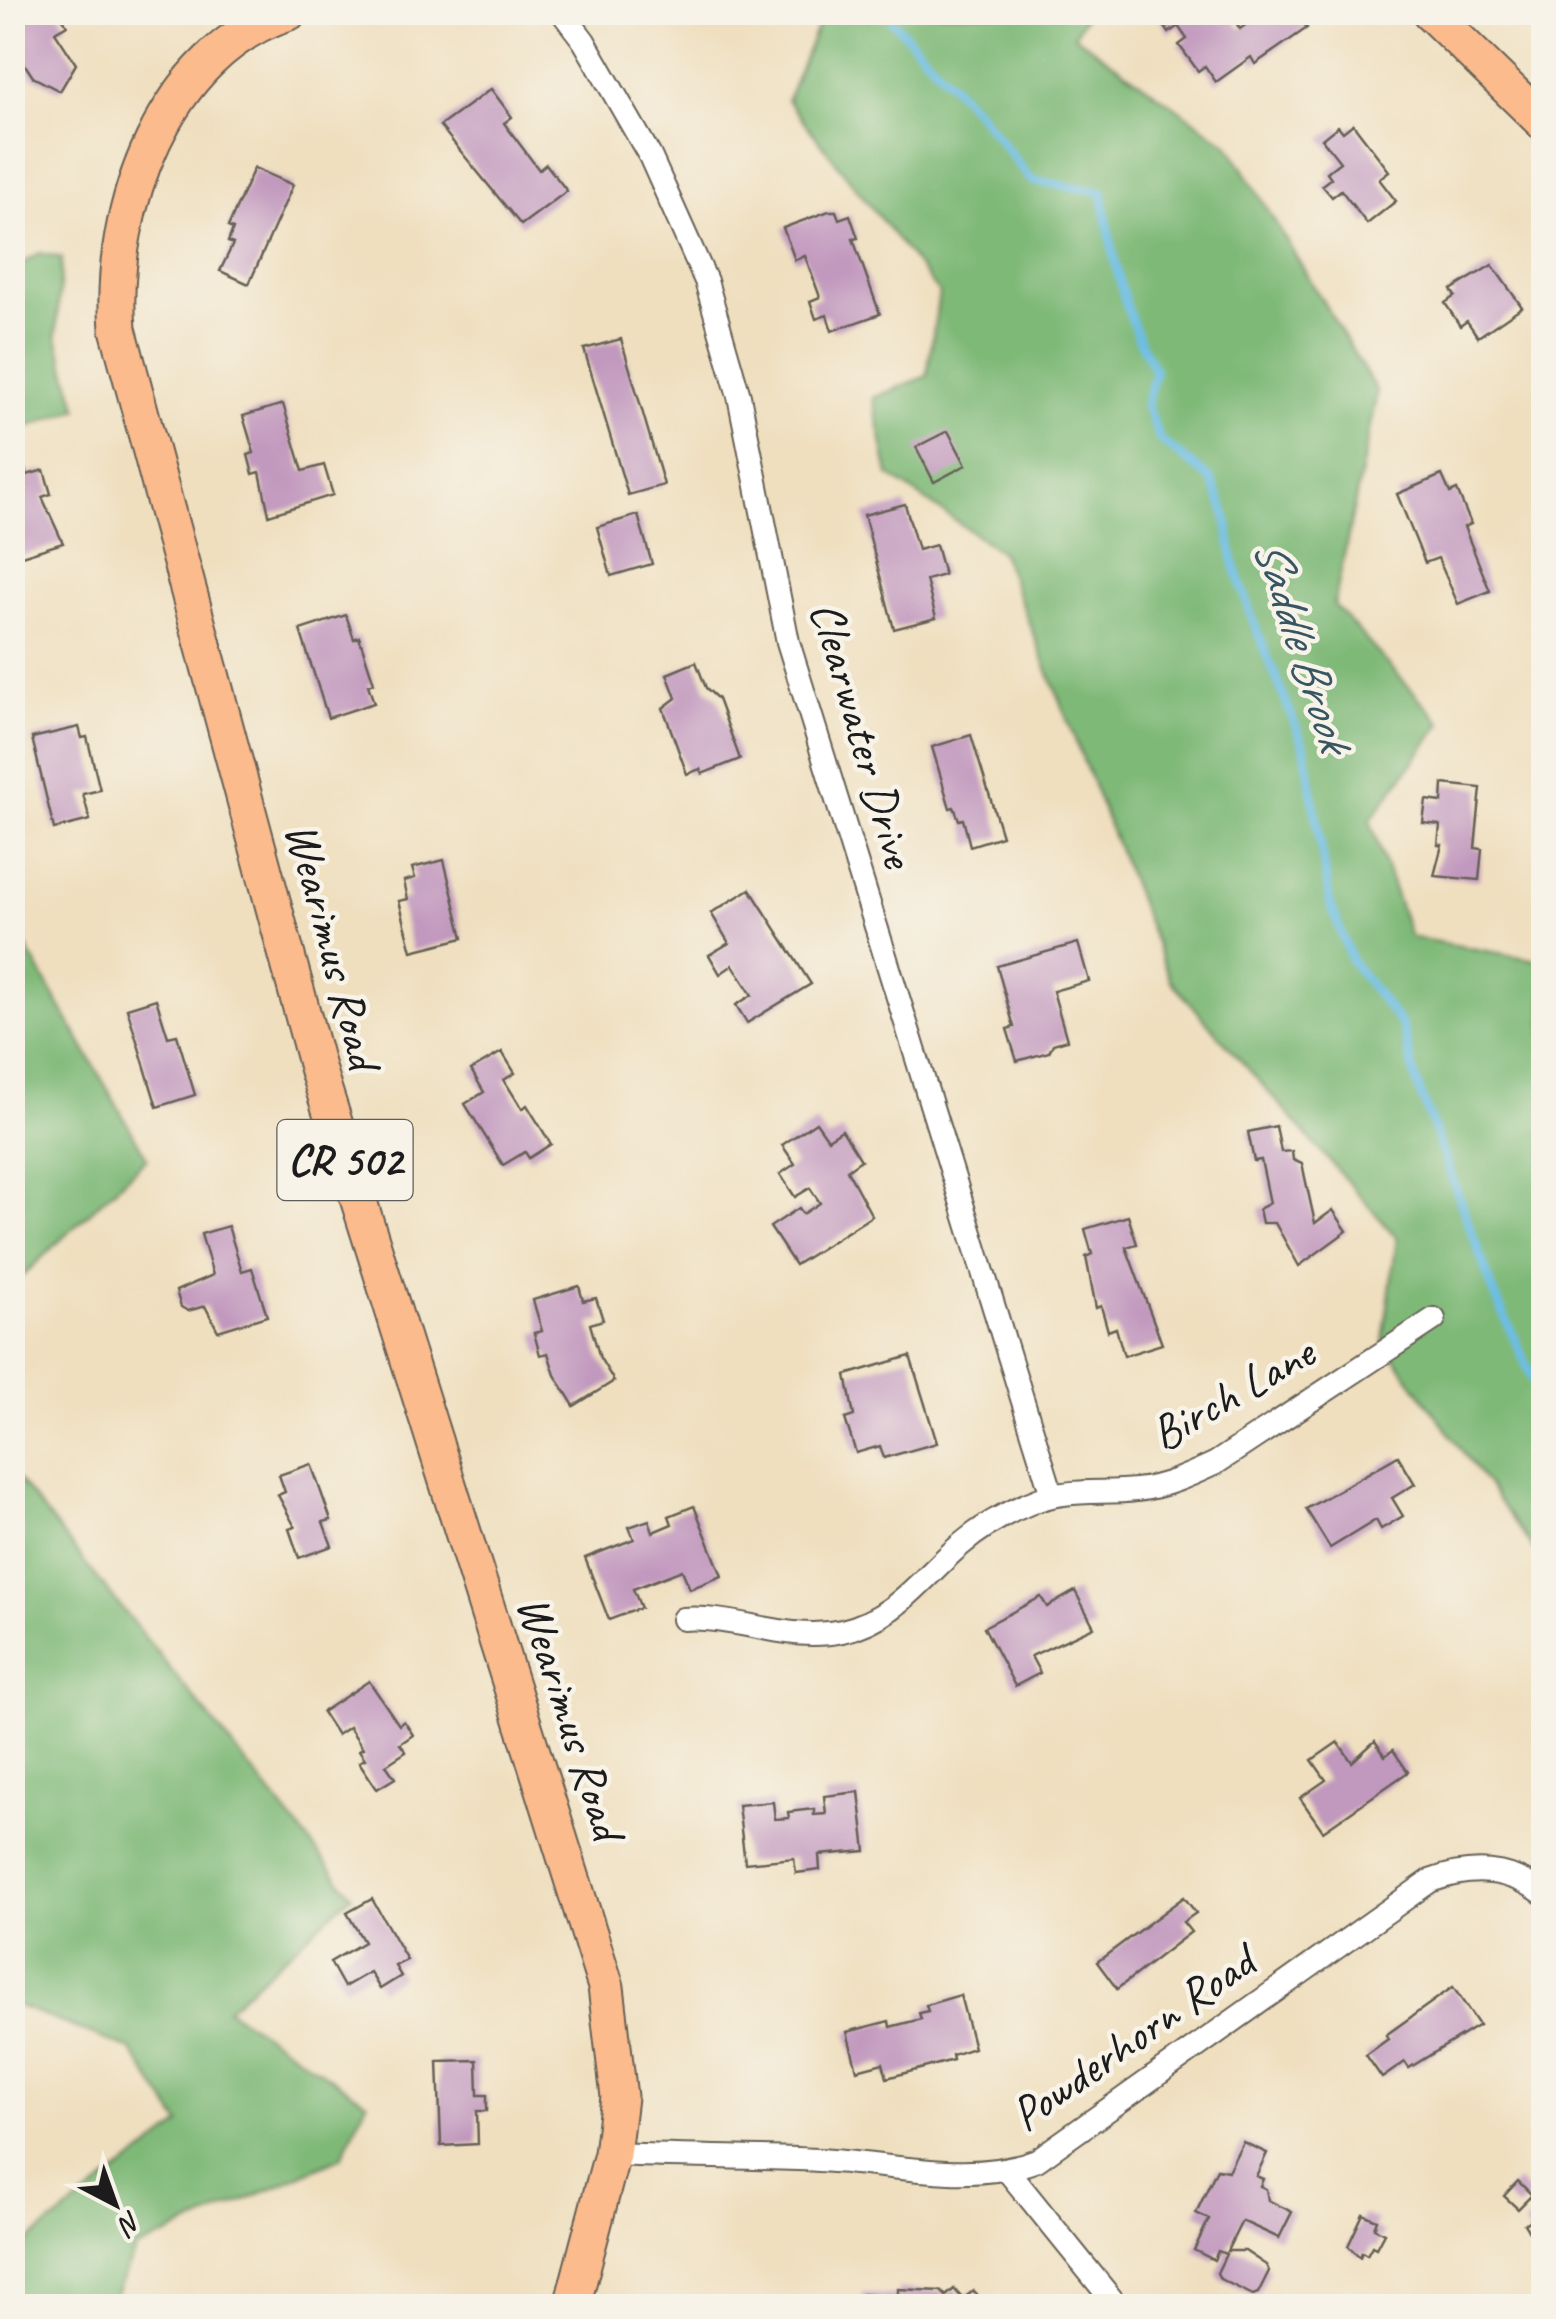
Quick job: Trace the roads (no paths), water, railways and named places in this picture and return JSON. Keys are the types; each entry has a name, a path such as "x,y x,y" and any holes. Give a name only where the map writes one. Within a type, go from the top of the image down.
{"main road":[{"name":"Wearimus Road","path":"289,12 240,34 188,83 138,181 117,269 118,328 318,1072 590,1927 614,2038 619,2097 612,2154 572,2306"},
{"path":"1430,12 1544,123"}],"street":[{"name":"Clearwater Drive","path":"562,12 584,40 650,156 706,281 739,396 788,642 1052,1495"},
{"name":"Birch Lane","path":"682,1619 716,1616 779,1632 812,1634 867,1623 915,1592 958,1547 996,1520 1052,1495 1139,1490 1179,1480 1216,1463 1434,1320"},
{"name":"Powderhorn Road","path":"612,2154 1007,2170 1038,2160 1430,1881 1480,1870 1507,1874 1544,1894"},
{"path":"1007,2170 1117,2306"}],"waterway":[{"name":"Saddle Brook","path":"884,12 979,114 1031,180 1102,192 1127,306 1155,370 1146,405 1160,440 1211,479 1226,514 1234,563 1253,621 1305,749 1330,903 1352,962 1402,1026 1415,1078 1494,1293 1544,1404"}]}
